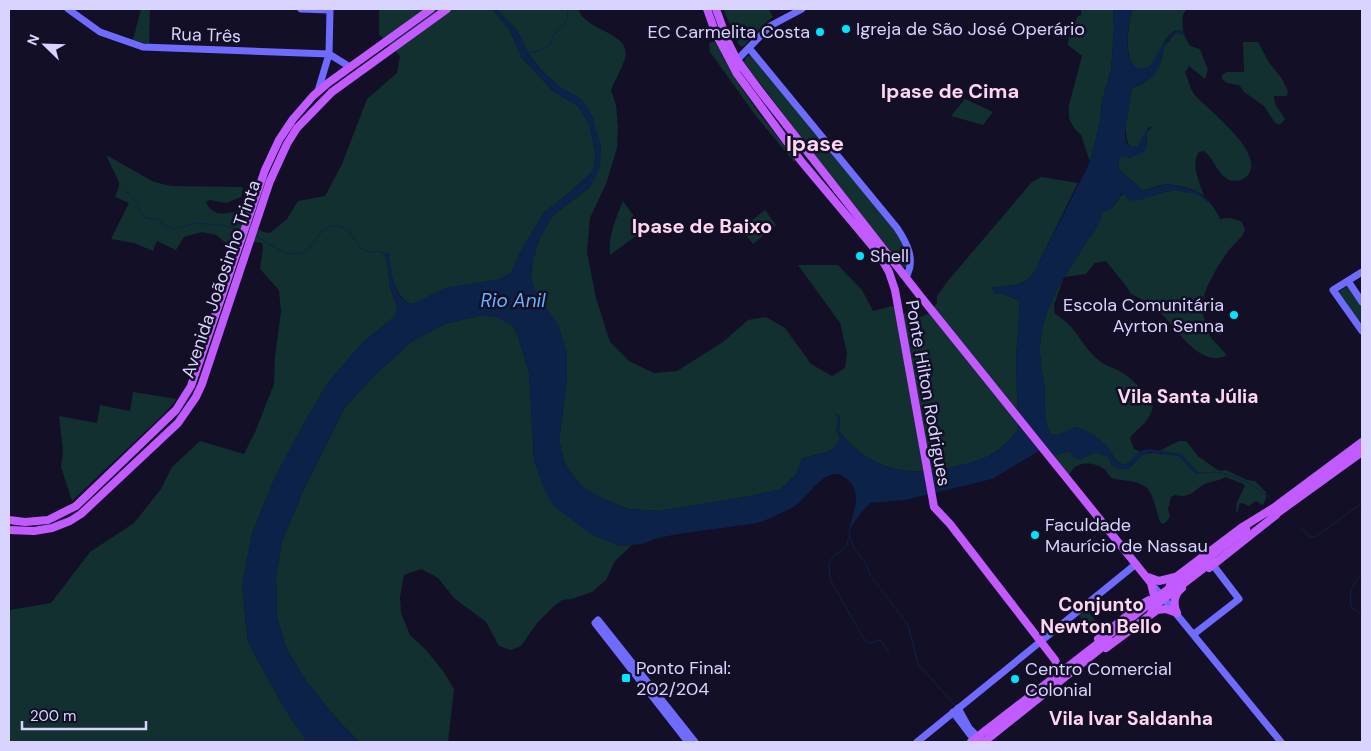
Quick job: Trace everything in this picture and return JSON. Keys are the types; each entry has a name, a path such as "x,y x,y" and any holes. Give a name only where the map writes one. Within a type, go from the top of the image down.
{"main road":[{"name":"Avenida Joãosinho Trinta","path":"9,520 25,522 48,520 76,506 176,410 191,386 265,170 279,140 292,119 318,91 431,9"},
{"name":"Avenida Joãosinho Trinta","path":"9,530 26,532 52,528 70,521 81,514 178,423 191,406 202,384 278,163 297,128 332,92 447,9"},
{"name":"Ponte Hilton Rodrigues","path":"707,9 726,58 752,97 821,186 879,254 889,272 895,290 932,502 937,512 950,524 1041,642"},
{"path":"716,9 728,42 738,60 797,140 1146,576 1151,583 1156,604 1152,613"},
{"path":"778,130 784,128 797,140"},
{"path":"821,186 827,189 836,199 842,196"},
{"path":"1068,675 1108,639 1248,531 1278,505 1362,442"},
{"path":"1177,613 1174,602 1180,590 1276,515 1362,452"},
{"path":"1180,590 1174,590 1170,586 1177,576 1241,528 1278,505"},
{"path":"1248,531 1276,515"},
{"path":"25,522 26,532"},
{"path":"1146,576 1159,581 1177,576"},
{"path":"1079,658 1097,640 1142,604 1152,600 1156,604"},
{"path":"971,742 985,738 1152,613 1162,609 1177,613"},
{"path":"985,738 1054,677 1108,639"},
{"path":"1041,642 1057,663 1058,668 1054,677"}],"street":[{"name":"Rua Três","path":"68,9 100,32 143,47 329,54 350,66"},
{"path":"302,9 330,10 329,54 318,91"},
{"path":"738,60 770,26 802,9"},
{"path":"748,48 897,228 911,258 910,269 906,277"},
{"path":"1362,272 1333,290 1362,331"},
{"path":"1348,281 1362,302"},
{"path":"916,742 1136,564"},
{"path":"1194,634 1239,599 1213,565"},
{"path":"1151,583 1281,742"},
{"path":"688,742 597,621 695,742"},
{"path":"956,710 969,728 985,738"},
{"path":"956,710 966,731 976,742"}],"green space":[{"path":"141,9 150,9 149,44 133,40"},
{"path":"379,9 492,9 510,30 522,58 553,91 578,106 589,124 596,154 593,171 544,213 521,251 511,273 501,279 446,288 413,304 402,298 398,292 385,257 390,288 397,306 396,313 393,318 362,343 327,384 275,478 252,533 242,587 248,642 283,706 307,742 9,742 9,610 51,603 90,552 134,523 161,489 172,467 200,441 244,454 256,430 274,384 275,356 281,312 279,290 260,269 262,243 244,240 227,244 216,235 202,232 184,237 176,250 157,241 153,251 134,243 111,239 129,203 115,197 119,182 106,155 154,182 171,186 242,187 241,197 226,203 210,200 206,202 215,212 238,211 242,214 244,220 266,233 270,233 287,219 298,201 325,196 342,164 367,99 397,73 400,56 379,34"},
{"path":"496,9 578,9 590,23 615,37 622,43 625,49 624,62 611,90 616,105 617,148 606,184 590,218 587,252 596,298 610,342 629,361 654,373 677,371 723,342 748,320 766,317 785,328 811,364 832,376 845,368 847,353 840,323 798,265 838,265 862,290 873,311 892,306 911,318 920,317 928,314 937,303 937,296 947,282 1032,182 1041,177 1078,183 1034,273 1028,280 1021,283 992,287 995,294 1004,294 1020,302 1016,360 1018,430 1003,446 982,459 936,470 905,470 876,462 863,454 839,431 840,416 835,414 838,419 836,430 840,437 838,443 831,450 802,459 797,473 781,489 751,496 659,511 628,509 601,498 581,486 565,464 559,441 567,379 544,306 534,289 531,276 533,260 539,240 552,216 590,187 601,147 582,100 560,87 542,71 528,53 517,30"},
{"path":"723,9 769,9 773,17 743,47 739,45"},
{"path":"1081,9 1113,9 1114,30 1111,70 1102,101 1100,122 1090,162 1081,135 1074,128 1069,118 1069,105 1082,56 1068,45 1069,36 1078,16 1081,15"},
{"path":"1132,9 1188,9 1183,16 1183,31 1176,31 1170,35 1165,40 1154,62 1150,67 1144,69 1136,68 1129,55 1128,34"},
{"path":"1177,33 1183,34 1190,46 1200,49 1208,70 1205,79 1189,66 1185,72 1194,94 1234,133 1250,157 1251,168 1246,177 1233,181 1221,174 1204,151 1199,152 1195,162 1198,180 1204,196 1190,189 1172,185 1162,185 1142,190 1118,168 1121,156 1130,158 1146,148 1147,132 1152,127 1148,128 1138,146 1130,146 1127,141 1126,127 1132,88 1144,83 1161,62 1164,47"},
{"path":"715,41 732,73 763,118 796,160 794,162 756,116 710,52 709,43"},
{"path":"1243,42 1258,42 1288,91 1287,96 1274,96 1276,106 1285,119 1280,125 1275,123 1264,106 1244,92 1239,85 1227,83 1222,79 1222,75 1227,72 1244,72"},
{"path":"751,55 897,231 909,261 906,267 904,268 825,169 744,62 746,57"},
{"path":"965,99 993,112 983,125 951,116"},
{"path":"1178,190 1192,192 1203,196 1216,211 1220,219 1228,218 1242,222 1245,230 1218,266 1207,287 1201,305 1211,338 1227,355 1217,358 1207,357 1198,352 1158,310 1131,294 1106,261 1095,263 1086,274 1064,277 1097,227 1102,212 1112,208 1123,193 1130,200"},
{"path":"623,201 644,230 610,255 611,234"},
{"path":"765,210 776,225 753,244 741,229"},
{"path":"1063,279 1054,305 1055,314 1069,325 1094,356 1133,381 1147,396 1153,406 1146,421 1130,438 1134,449 1139,451 1132,461 1124,465 1117,461 1107,447 1095,436 1085,431 1076,427 1059,435 1050,434 1048,428 1040,358 1041,339 1047,311"},
{"path":"1348,286 1362,307 1362,326 1338,292"},
{"path":"482,315 497,317 512,325 517,333 529,372 534,459 542,483 554,506 619,546 632,545 615,561 606,580 592,592 572,599 562,600 537,623 521,646 511,650 499,646 486,622 454,598 438,578 421,569 404,575 400,597 401,613 410,635 426,650 443,671 454,689 448,742 359,742 336,718 306,681 286,648 277,616 276,578 282,541 304,489 345,407 375,375 411,342 444,324"},
{"path":"133,392 177,399 165,413 72,501 61,467 63,451 59,416 97,423 100,405 130,411"},
{"path":"1179,441 1186,441 1198,456 1219,471 1226,470 1247,480 1255,481 1266,492 1263,505 1256,501 1249,506 1242,503 1239,504 1238,512 1236,511 1237,502 1245,486 1226,477 1202,485 1189,495 1175,495 1171,497 1168,509 1170,517 1163,524 1160,522 1150,492 1144,486 1137,482 1113,478 1098,465 1090,464 1078,465 1068,477 1052,456 1069,451 1080,460 1097,453 1109,457 1111,464 1131,467 1142,455 1158,453 1180,457 1196,474 1213,472 1197,472 1181,454 1159,451"},
{"path":"1086,609 1104,631 1097,637 1079,616"}],"water":[{"name":"Rio Anil","path":"492,9 496,9 517,30 528,53 542,71 560,87 582,100 592,115 601,147 600,168 590,187 552,216 539,240 533,260 531,276 534,289 559,326 567,352 567,379 559,441 565,464 581,486 601,498 628,509 659,511 751,496 781,489 797,473 802,459 831,450 838,443 840,437 836,430 838,419 834,413 840,416 839,431 863,454 876,462 905,470 936,470 964,464 989,456 1003,446 1018,430 1016,360 1020,302 1009,296 995,294 991,287 1020,284 1034,273 1090,162 1100,122 1102,101 1111,70 1114,30 1113,9 1132,9 1128,37 1129,57 1133,65 1139,68 1149,67 1168,38 1177,31 1183,31 1190,46 1183,34 1174,35 1166,44 1158,69 1153,77 1132,88 1125,134 1126,142 1130,146 1138,146 1145,132 1155,124 1147,132 1144,152 1130,158 1121,157 1118,168 1142,190 1167,184 1174,185 1199,192 1212,205 1195,193 1184,193 1178,190 1136,201 1130,200 1122,193 1112,208 1102,213 1097,227 1066,274 1053,298 1043,325 1040,358 1046,416 1050,434 1059,435 1076,427 1086,431 1104,443 1120,464 1127,464 1139,451 1149,449 1181,454 1197,472 1213,472 1196,474 1176,455 1149,452 1142,455 1128,469 1119,469 1111,464 1109,457 1097,453 1080,460 1073,457 1069,451 1052,456 1039,451 992,479 905,500 870,503 852,525 849,534 856,499 855,492 847,479 840,474 832,474 818,483 798,504 764,521 667,536 642,544 619,546 590,534 554,506 542,484 534,459 529,372 517,333 512,325 497,317 482,315 444,324 411,342 375,375 345,407 304,489 282,541 276,578 277,616 286,648 306,681 336,718 359,742 307,742 283,706 248,642 242,587 252,533 275,478 298,434 327,384 362,343 393,318 396,313 397,306 390,288 388,267 385,257 381,252 389,253 392,275 397,291 406,302 413,304 446,288 501,279 511,273 521,251 544,213 593,171 596,154 589,124 578,106 553,91 522,58 510,30"}],"waterway":[{"path":"528,53 541,50 550,45 553,35 563,26 567,19 568,9"},
{"path":"125,190 137,203 144,217 159,220 166,226 174,229 196,223 227,226 240,230"},
{"path":"255,236 279,250 293,254 302,253 313,244 322,232 334,226 345,229 362,248 369,252 382,252"},
{"path":"1213,472 1244,481 1260,490 1271,500"},
{"path":"1301,529 1310,537 1315,537 1362,503"},
{"path":"849,534 854,548 865,562 871,576 908,625 918,664 954,704"},
{"path":"849,537 846,547 834,556 829,563 830,579 864,639 870,643 880,640 889,654"},
{"path":"1362,575 1353,586 1350,599 1352,608 1362,614"}],"place":[{"name":"Igreja de São José Operário","path":"846,29"},
{"name":"EC Carmelita Costa","path":"820,32"},
{"name":"Shell","path":"860,256"},
{"name":"Escola Comunitária Ayrton Senna","path":"1234,315"},
{"name":"Faculdade Maurício de Nassau","path":"1035,535"},
{"name":"Ponto Final: 202/204","path":"626,678"},
{"name":"Centro Comercial Colonial","path":"1015,679"}],"district":[{"name":"Ipase de Cima","path":"950,91"},
{"name":"Ipase","path":"815,143"},
{"name":"Ipase de Baixo","path":"702,226"},
{"name":"Vila Santa Júlia","path":"1188,396"},
{"name":"Conjunto Newton Bello","path":"1101,615"},
{"name":"Vila Ivar Saldanha","path":"1131,718"}]}
